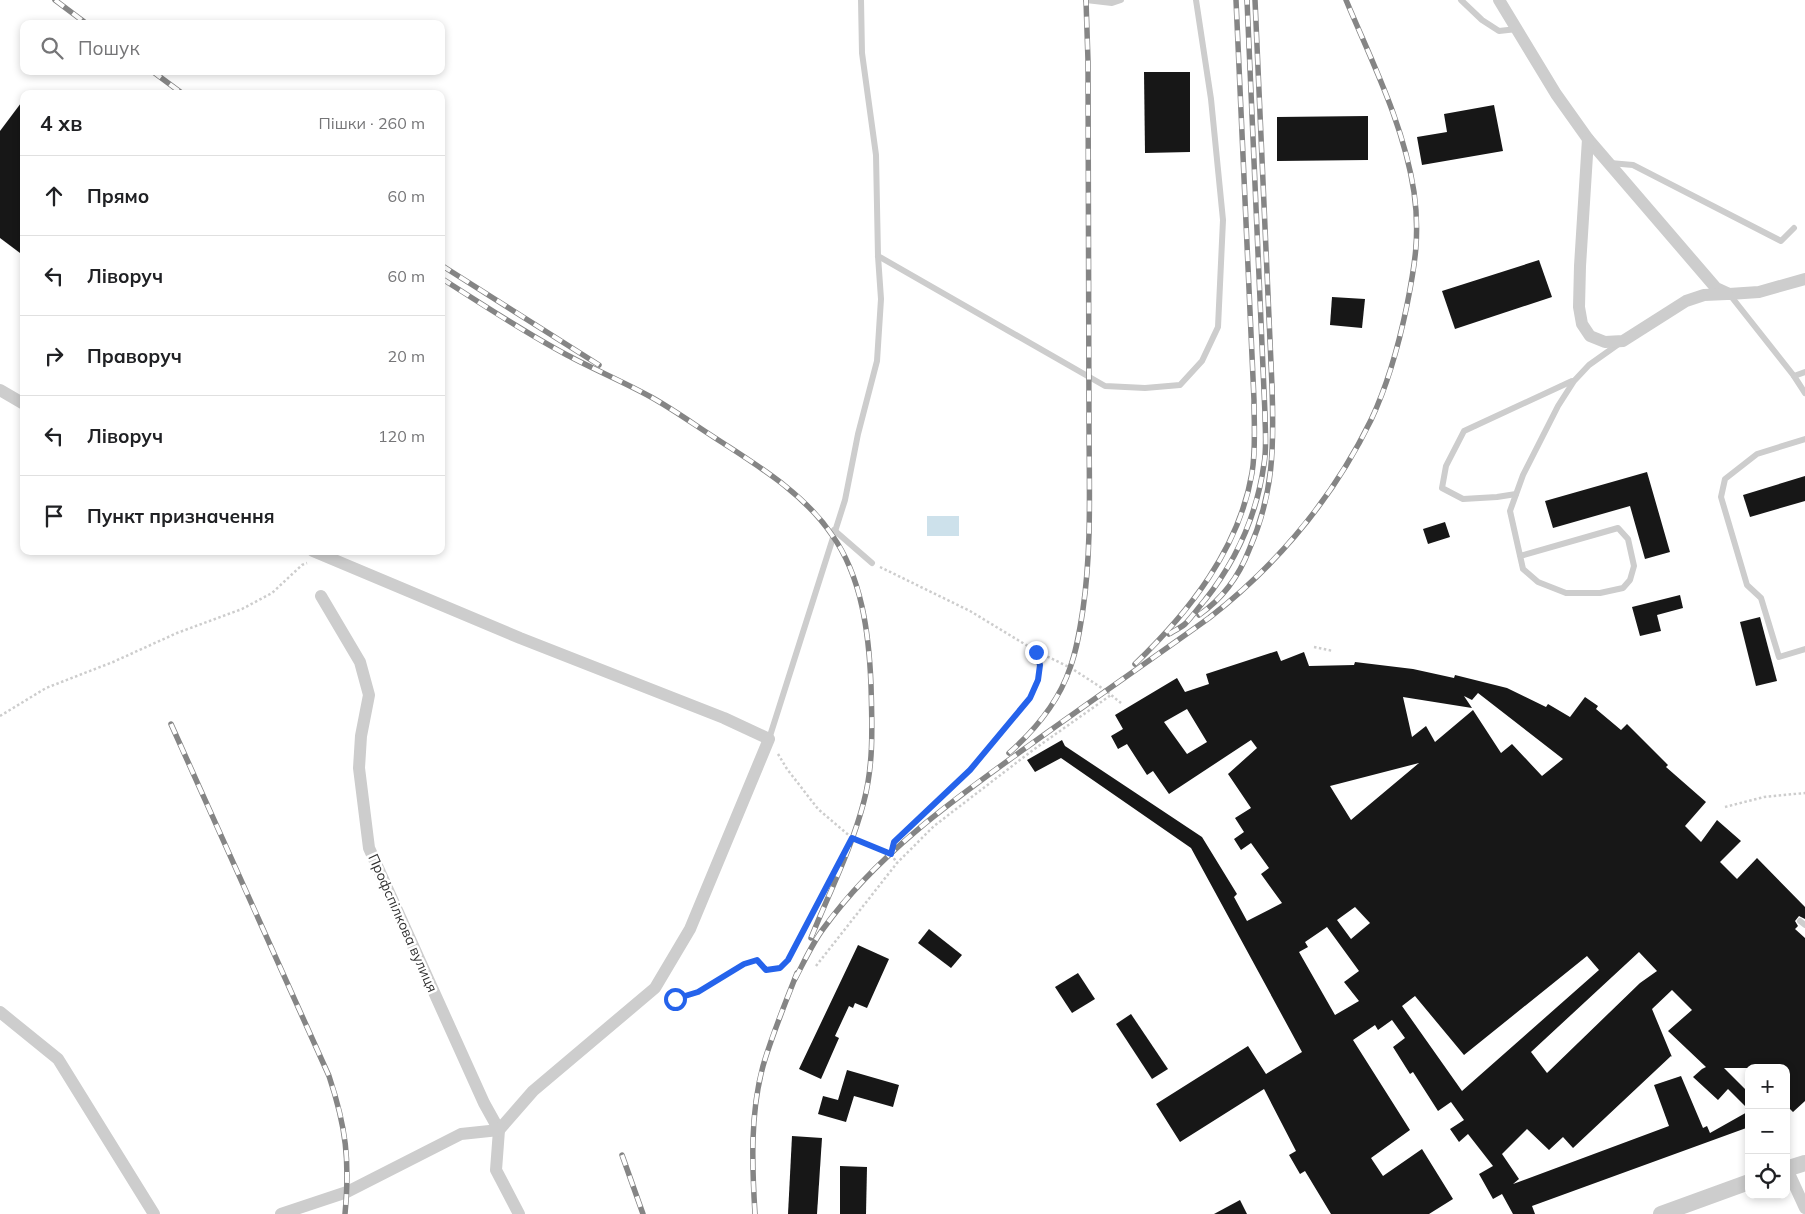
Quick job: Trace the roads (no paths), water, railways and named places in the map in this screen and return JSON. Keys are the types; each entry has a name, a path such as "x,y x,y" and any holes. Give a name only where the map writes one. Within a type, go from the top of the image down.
{"street":[{"path":"1499,0 1556,94 1588,139 1703,275 1716,288 1730,294"},
{"path":"1588,139 1580,266 1582,324 1590,336 1605,342 1623,341 1686,301 1704,295 1759,292 1805,279"},
{"path":"0,390 20,402"},
{"path":"321,555 520,638 724,718 768,739 690,929 655,988 533,1091 499,1130 496,1170 519,1214"},
{"name":"Профспілкова вулиця","path":"321,596 360,662 369,695 360,736 359,768 369,848 484,1102 499,1130"},
{"path":"0,1012 58,1059 154,1214"},
{"path":"281,1214 347,1192 461,1134 499,1130"},
{"path":"1790,1168 1805,1163"},
{"path":"1790,1177 1805,1208"},
{"path":"1661,1214 1745,1183"}],"lane":[{"path":"768,739 844,500 858,434 877,361 881,300 876,155 862,53 861,0"},
{"path":"1086,0 1112,2 1121,0"},
{"path":"878,256 1104,386 1145,388 1180,385 1202,361 1218,327 1223,220 1211,99 1196,0"},
{"path":"1461,0 1482,20 1499,31 1517,29"},
{"path":"1609,163 1633,165 1781,241 1794,228"},
{"path":"1730,294 1805,393"},
{"path":"1520,556 1618,528 1628,539 1634,566 1630,580 1623,588 1600,594 1566,594 1538,582 1523,569 1520,556 1510,511 1523,475 1554,414 1574,381 1589,365 1623,341"},
{"path":"1794,376 1805,372"},
{"path":"1516,494 1463,499 1442,488 1446,466 1464,431 1574,381"},
{"path":"1805,439 1757,454 1725,479 1720,497 1748,585 1761,598 1779,657 1805,649"},
{"path":"834,530 872,563"}],"water":[{"path":"927,516 959,516 959,536 927,536"}],"railway":[{"path":"55,0 82,20"},
{"path":"1009,753 1037,725 1053,703 1065,680 1076,646 1086,586 1089,539 1088,61 1086,0"},
{"path":"1135,664 1174,623 1209,578 1236,528 1252,473 1254,400 1236,0"},
{"path":"1169,634 1185,624 1193,615 1216,585 1235,553 1244,536 1256,501 1265,458 1265,414 1247,0"},
{"path":"1199,615 1215,602 1229,586 1245,560 1263,509 1271,470 1273,429 1272,386 1255,0"},
{"path":"795,979 823,929 867,876 892,852 972,787 1209,618 1234,597 1258,576 1301,528 1321,503 1356,449 1377,406 1397,349 1412,276 1417,222 1414,192 1403,142 1386,94 1346,0"},
{"path":"157,75 178,90"},
{"path":"445,268 599,365"},
{"path":"445,281 551,346 660,402 753,463 809,507 832,535 842,551 857,587 866,626 871,685 871,758 867,787 859,819 847,853 811,938"},
{"path":"171,724 329,1076 343,1128 347,1160 345,1214"},
{"path":"755,1214 753,1140 759,1084 770,1043 797,973"},
{"path":"622,1155 643,1214"}]}
